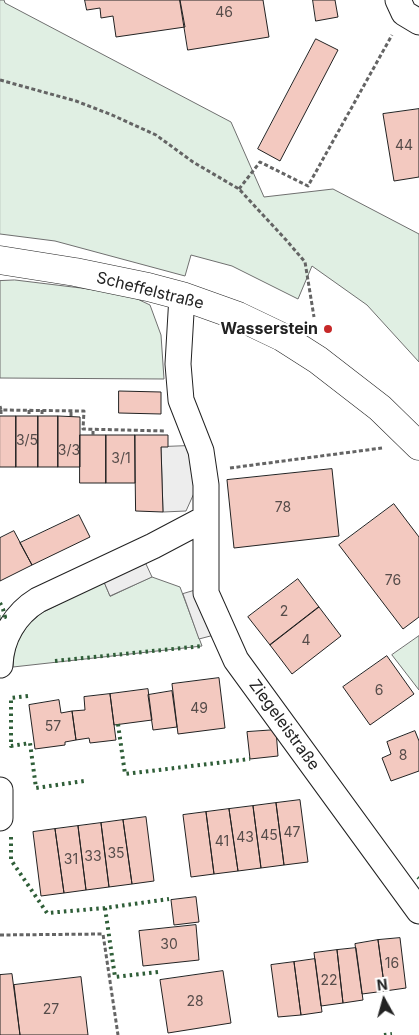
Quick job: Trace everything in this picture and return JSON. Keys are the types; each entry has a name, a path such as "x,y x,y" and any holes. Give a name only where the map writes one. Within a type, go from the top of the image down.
{"street":[{"name":"Scheffelstraße","path":"0,260 75,272 148,287 182,296 238,316 282,337 318,360 380,408 418,444"},
{"name":"Scheffelstraße","path":"0,270 46,267"},
{"name":"Ziegeleistraße","path":"182,296 178,364 181,400 201,451 206,485 206,593 236,660 419,911"},
{"path":"0,665 8,633 17,617 30,604 153,546 206,518"},
{"path":"0,790 0,818"}],"path":[{"path":"239,189 260,162 308,186 407,12"},
{"path":"0,80 76,101 156,135 193,162 239,189 305,262 314,317"},
{"path":"1,416 0,408 84,411 83,429 119,432 193,431"},
{"path":"29,410 29,416"},
{"path":"42,410 42,416"},
{"path":"71,411 71,416"},
{"path":"93,435 94,430"},
{"path":"204,472 387,448"},
{"path":"0,935 103,934 118,1035"}],"green space":[{"path":"0,0 4,0 5,3 231,122 264,197 333,189 419,234 419,362 367,305 312,266 298,299 232,266 191,255 185,276 55,241 0,234"},
{"path":"15,280 129,295 150,305 161,335 164,379 0,378 0,281"},
{"path":"152,577 180,587 202,646 13,667 14,653 18,640 28,625 41,613 104,582 110,596"},
{"path":"419,636 419,690 392,655"}],"shaded area":[{"path":"187,446 191,457 195,491 186,511 163,512 161,447"},
{"path":"146,564 152,577 110,596 104,582"},
{"path":"200,589 218,634 199,639 183,594"}],"building":[{"path":"85,0 180,0 185,27 116,37 113,16 101,18 100,8 87,10"},
{"path":"180,0 263,0 269,37 188,50"},
{"path":"313,0 335,0 338,17 316,21"},
{"path":"316,39 338,50 280,161 258,149"},
{"path":"419,109 419,177 394,181 383,114"},
{"path":"119,391 161,392 161,414 119,413"},
{"path":"0,416 16,416 16,467 0,467"},
{"path":"16,416 38,416 38,467 16,467"},
{"path":"38,416 58,416 58,467 38,467"},
{"path":"58,416 80,417 80,467 58,467"},
{"path":"80,435 106,435 106,483 80,483"},
{"path":"106,435 135,435 135,483 106,483"},
{"path":"135,435 168,435 168,447 161,447 163,512 136,511"},
{"path":"332,469 339,536 234,548 227,480"},
{"path":"394,504 419,537 419,617 403,629 339,545"},
{"path":"79,515 90,537 32,565 20,543"},
{"path":"14,531 32,565 0,581 0,538"},
{"path":"298,579 319,607 270,645 248,617"},
{"path":"319,607 341,636 292,674 270,645"},
{"path":"387,656 414,694 370,725 343,687"},
{"path":"219,678 225,728 178,734 172,684"},
{"path":"148,689 152,720 114,725 110,694"},
{"path":"172,691 177,727 153,730 148,695"},
{"path":"110,694 116,740 90,743 89,738 76,740 72,711 85,710 84,697"},
{"path":"59,700 61,713 72,711 76,740 65,742 65,745 35,749 29,705"},
{"path":"276,730 278,756 250,759 247,732"},
{"path":"415,731 419,741 419,771 391,781 382,758 391,754 387,742"},
{"path":"300,800 308,862 284,865 276,803"},
{"path":"276,803 284,865 261,868 253,806"},
{"path":"253,806 261,868 238,871 229,809"},
{"path":"229,809 238,871 214,874 206,812"},
{"path":"206,812 214,874 191,877 183,815"},
{"path":"146,817 154,881 132,884 123,820"},
{"path":"123,820 132,884 109,887 101,823"},
{"path":"101,823 109,887 86,890 78,826"},
{"path":"78,826 86,890 64,893 55,829"},
{"path":"55,829 64,893 41,896 33,832"},
{"path":"196,897 199,922 174,925 171,900"},
{"path":"196,925 199,960 143,966 139,931"},
{"path":"400,938 406,988 385,991 378,940"},
{"path":"378,940 385,991 362,994 355,944"},
{"path":"356,948 363,1000 343,1003 337,950"},
{"path":"337,950 343,1003 321,1006 314,953"},
{"path":"315,959 322,1012 301,1015 294,962"},
{"path":"294,962 301,1015 278,1017 271,965"},
{"path":"223,971 231,1023 168,1033 160,980"},
{"path":"12,974 20,1035 0,1035 0,975"},
{"path":"81,977 88,1035 20,1035 14,985"}],"hedge":[{"path":"0,603 5,617 0,617"},
{"path":"55,661 202,646"},
{"path":"28,696 11,698 11,746 30,743 36,788 84,781"},
{"path":"118,724 125,774 250,759"},
{"path":"11,837 11,860 47,913 105,908 169,899"},
{"path":"105,908 115,977 158,972"},
{"path":"384,1035 392,1034"}],"place":[{"name":"Wasserstein","path":"328,329"}]}
